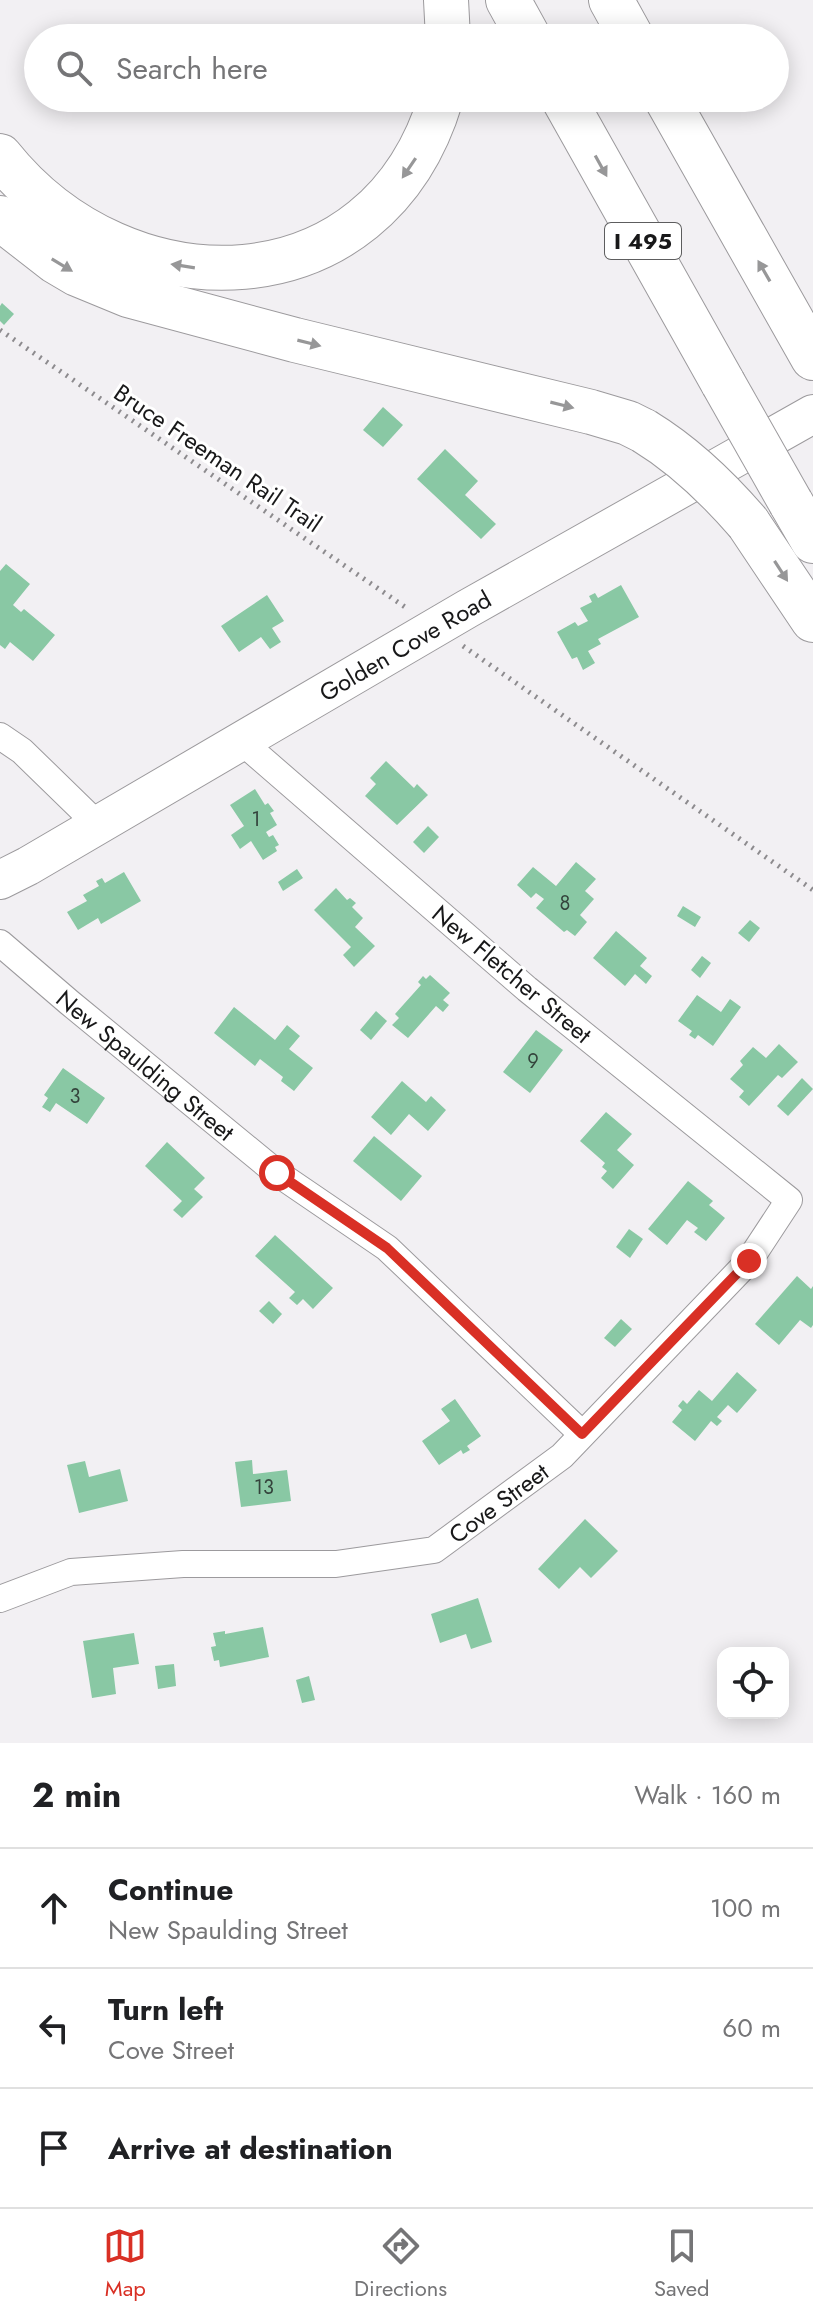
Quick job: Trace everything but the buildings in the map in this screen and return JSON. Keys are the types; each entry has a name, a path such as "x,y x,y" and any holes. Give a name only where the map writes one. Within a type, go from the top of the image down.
{"highway":[{"path":"446,0 447,24"},
{"path":"508,0 521,24"},
{"path":"611,0 624,24"},
{"path":"0,156 57,212 84,231 136,254 182,266 219,269 250,267 290,258 312,249 372,213 414,161 437,112"},
{"name":"I 495","path":"571,112 813,541"},
{"path":"674,112 808,348"},
{"path":"0,218 55,261 77,274 128,295 628,423 668,446 703,475 748,523 813,620"}],"main road":[{"name":"Golden Cove Road","path":"0,880 467,609 813,414"}],"street":[{"path":"0,736 22,751 98,825"},
{"name":"New Fletcher Street","path":"241,741 527,989 789,1200"},
{"name":"New Spaulding Street","path":"0,943 277,1173 387,1248 582,1434"},
{"name":"Cove Street","path":"0,1599 71,1572 183,1564 336,1564 434,1550 562,1456 749,1261 789,1200"}],"path":[{"name":"Bruce Freeman Rail Trail","path":"0,330 416,614"},
{"path":"460,644 813,890"}],"route":[{"path":"277,1173 387,1248 582,1434 749,1261"}]}
